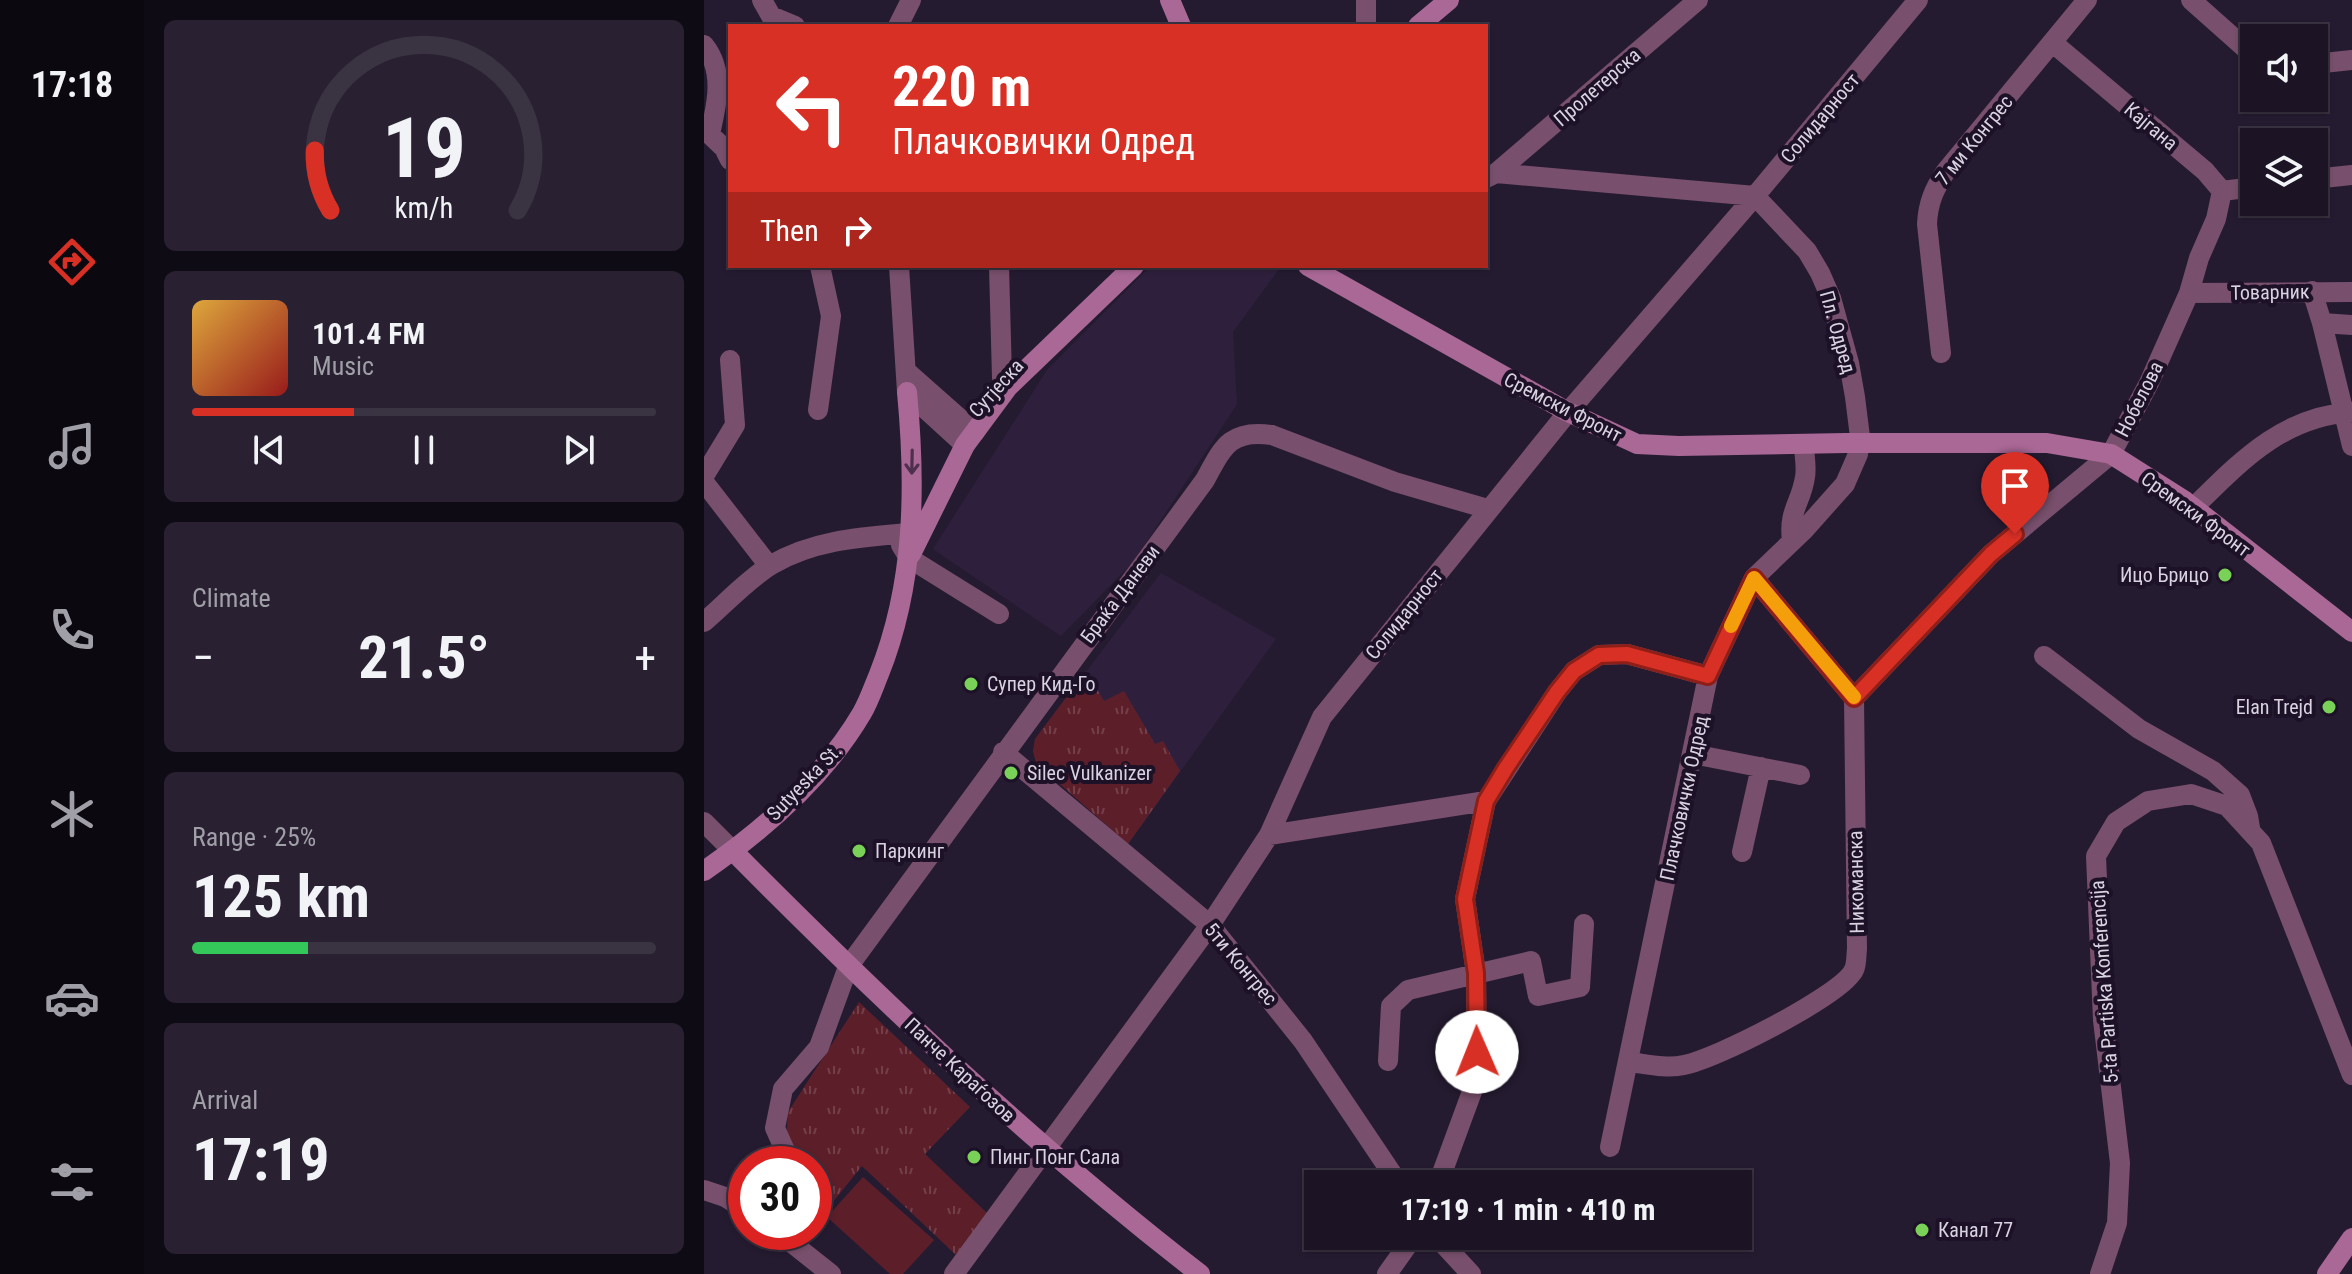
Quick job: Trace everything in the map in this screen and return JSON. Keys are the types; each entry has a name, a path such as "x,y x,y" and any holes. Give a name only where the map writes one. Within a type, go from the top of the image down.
{"street":[{"path":"762,0 771,16 790,24"},
{"path":"899,24 911,0"},
{"path":"1160,0 1169,24"},
{"path":"1170,0 1180,24"},
{"path":"1366,0 1366,24"},
{"path":"1420,24 1449,0"},
{"name":"Пролетерска","path":"1491,176 1698,0"},
{"name":"Солидарност","path":"954,1274 1210,925 1269,835 1322,717 1568,412 1755,196 1918,0"},
{"name":"7 ми Конгрес","path":"1941,353 1927,224 1928,206 1946,171 2087,0"},
{"path":"2191,0 2213,7 2240,39"},
{"name":"Кајгана","path":"2053,43 2205,171 2222,191"},
{"path":"704,45 713,56 718,100 707,132 728,156"},
{"path":"2328,63 2352,60"},
{"path":"2328,178 2352,175"},
{"name":"Пролетерска","path":"1491,176 1755,196"},
{"path":"2222,191 2240,189"},
{"name":"Нобелова","path":"1854,698 1991,554 2111,454 2149,383 2189,293 2199,258 2216,219 2222,191"},
{"name":"Пл. Одред","path":"1755,196 1807,251 1820,273 1841,331 1855,397"},
{"path":"818,410 831,316 820,268"},
{"path":"899,268 907,392 964,434"},
{"path":"999,268 1002,378"},
{"name":"Сутјеска","path":"909,533 964,434 1002,378 1113,268"},
{"name":"Сутјеска","path":"964,434 1008,387 1132,268"},
{"name":"Сремски Фронт","path":"1312,268 1568,412 1637,444 2047,443 2111,454 2193,508 2352,632"},
{"path":"2312,291 2348,412 2352,446"},
{"name":"Товарник","path":"2189,293 2352,292"},
{"path":"2322,323 2352,325"},
{"path":"730,360 735,425 704,479 769,566"},
{"path":"906,371 964,434"},
{"name":"Sutyeska St.","path":"704,871 733,851 819,772 864,710 899,612 909,558 913,454 907,392"},
{"name":"Плачковички Одред","path":"1610,1147 1708,676 1754,578 1845,484 1858,454 1860,437 1855,397"},
{"path":"2193,508 2244,457 2269,440 2300,425 2348,412"},
{"name":"Браќа Даневи","path":"783,1146 775,1128 783,1089 819,1047 848,967 1205,480 1221,452 1236,436 1253,432 1272,435 1395,482 1488,509"},
{"path":"909,558 964,434"},
{"path":"1792,541 1790,525 1805,477 1804,444"},
{"path":"704,622 769,566 814,545 909,533"},
{"path":"884,535 901,545 909,558 999,614"},
{"path":"1754,578 1854,698"},
{"path":"1443,1170 1477,1078 1476,973 1465,899 1486,801 1557,692 1574,671 1599,655 1627,654 1708,676"},
{"path":"2044,656 2139,729 2213,771 2240,795 2251,832"},
{"name":"Никоманска","path":"1629,1062 1668,1066 1696,1062 1792,1015 1840,986 1855,971 1854,698"},
{"name":"5ти Конгрес","path":"1003,752 1210,925 1303,1041 1390,1170"},
{"path":"1693,754 1800,775"},
{"path":"1742,852 1761,767"},
{"name":"5-ta Partiska Konferencija","path":"2100,1274 2117,1223 2120,1163 2103,1020 2096,856 2116,822 2148,801 2191,794 2227,806 2261,843 2352,1075"},
{"path":"1269,835 1486,801"},
{"path":"704,822 733,851"},
{"name":"Панче Караѓозов","path":"733,851 848,967 1045,1148 1126,1217 1200,1274"},
{"path":"1388,1061 1391,1006 1408,990 1531,961 1538,996 1580,987 1584,924"},
{"path":"704,1190 728,1199"},
{"path":"2327,1274 2352,1238"},
{"path":"801,1250 831,1274"},
{"path":"1387,1274 1404,1250"},
{"path":"1449,1250 1471,1274"}],"shaded area":[{"path":"1149,268 1279,269 1233,332 1237,404 1134,561 1061,636 933,549 1047,370"},
{"path":"1161,573 1276,639 1128,844 1036,763 1033,751 1035,739"}],"green space":[{"path":"1086,671 1104,701 1124,691 1155,744 1163,741 1180,771 1128,844 1036,763 1033,751 1035,739"},
{"path":"859,1002 970,1107 925,1154 988,1214 956,1255 862,1166 832,1203 832,1146 789,1146 786,1141 788,1112"},
{"path":"863,1177 934,1240 903,1274 890,1274 832,1222 832,1211"}],"slow traffic":[{"path":"1731,626 1754,578 1854,697"}],"place":[{"name":"Ицо Брицо","path":"2225,575"},
{"name":"Супер Кид-Го","path":"971,684"},
{"name":"Elan Trejd","path":"2329,707"},
{"name":"Silec Vulkanizer","path":"1011,773"},
{"name":"Паркинг","path":"859,851"},
{"name":"Пинг Понг Сала","path":"974,1157"},
{"name":"Канал 77","path":"1922,1230"}],"route":[{"path":"1477,1052 1476,973 1465,899 1486,801 1574,671 1599,655 1627,654 1708,676 1754,578 1854,698 1991,554 2015,534"}]}
